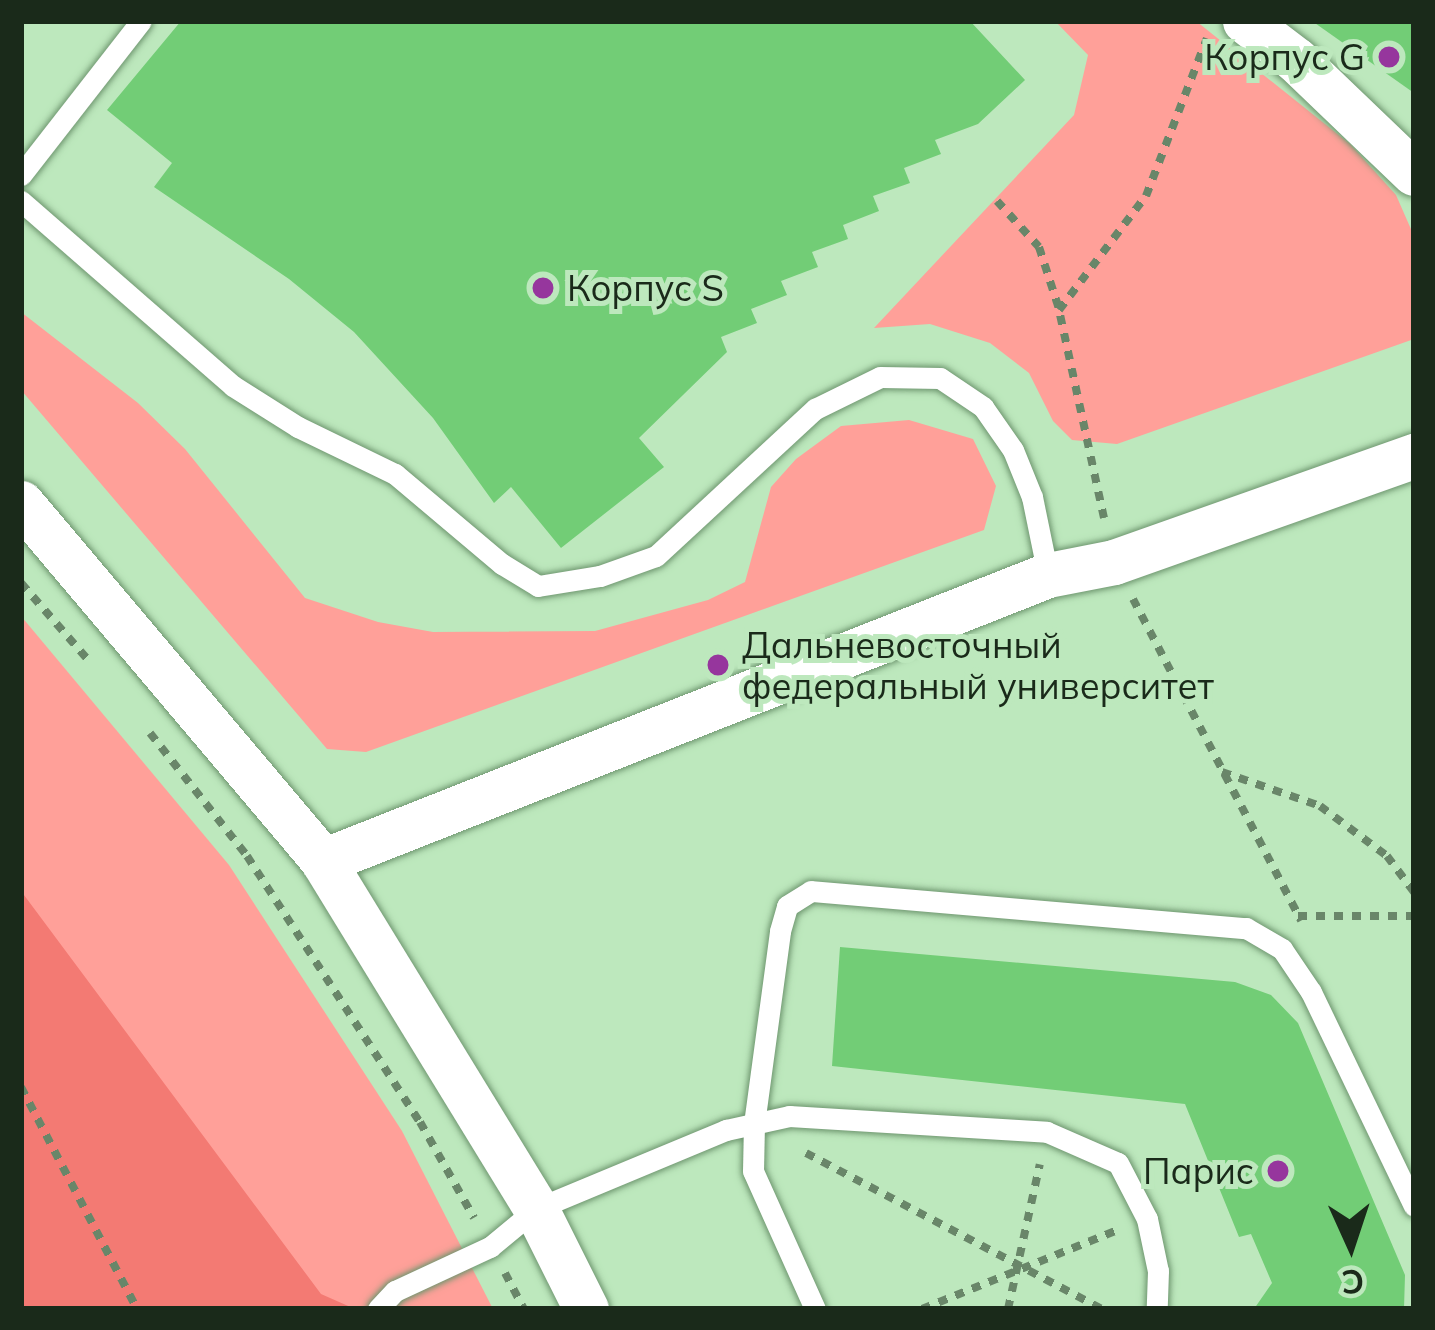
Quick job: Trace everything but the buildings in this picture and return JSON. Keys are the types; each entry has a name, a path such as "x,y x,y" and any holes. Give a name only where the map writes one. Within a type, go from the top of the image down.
{"street":[{"path":"1245,21 1296,60 1414,173"},
{"path":"323,861 1048,575 1114,562 1414,455"},
{"path":"21,503 323,861 536,1209 586,1309"}],"lane":[{"path":"21,175 141,21"},
{"path":"21,201 233,386 298,427 395,474 502,564 538,586 600,576 656,556 815,409 880,377 940,378 983,407 1013,449 1032,497 1048,575"},
{"path":"815,1309 753,1171 754,1124 780,931 787,906 811,891 1246,928 1282,949 1311,992 1414,1206"},
{"path":"378,1309 395,1291 490,1247 536,1209 726,1130 789,1116 1047,1132 1118,1163 1147,1219 1158,1271 1157,1309"}],"path":[{"path":"1059,310 1146,196 1214,21"},
{"path":"998,201 1039,248 1059,310 1114,562 1308,936"},
{"path":"21,583 92,665"},
{"path":"135,715 247,856 420,1122 524,1309"},
{"path":"1221,772 1320,806 1387,856 1414,892"},
{"path":"1298,916 1414,916"},
{"path":"21,1087 136,1309"},
{"path":"754,1124 1017,1269 1102,1309"},
{"path":"1008,1309 1047,1132"},
{"path":"922,1309 1147,1219"}],"shaded area":[{"path":"1055,21 1196,21 1350,144 1396,195 1414,236 1414,339 1117,444 1072,440 1053,421 1029,373 990,343 930,324 874,328 1074,115 1088,55"},
{"path":"21,312 138,403 185,449 305,598 378,622 433,632 595,631 708,600 745,582 771,487 796,459 841,426 909,420 973,439 996,486 984,530 366,752 327,749 21,390"},
{"path":"21,616 229,865 402,1131 493,1309 21,1309"},
{"path":"21,891 321,1294 355,1309 21,1309"}],"place":[{"name":"Корпус G","path":"1389,57"},
{"name":"Корпус S","path":"543,288"},
{"name":"Дальневосточный федеральный университет","path":"718,665"},
{"name":"Парис","path":"1278,1171"}]}
